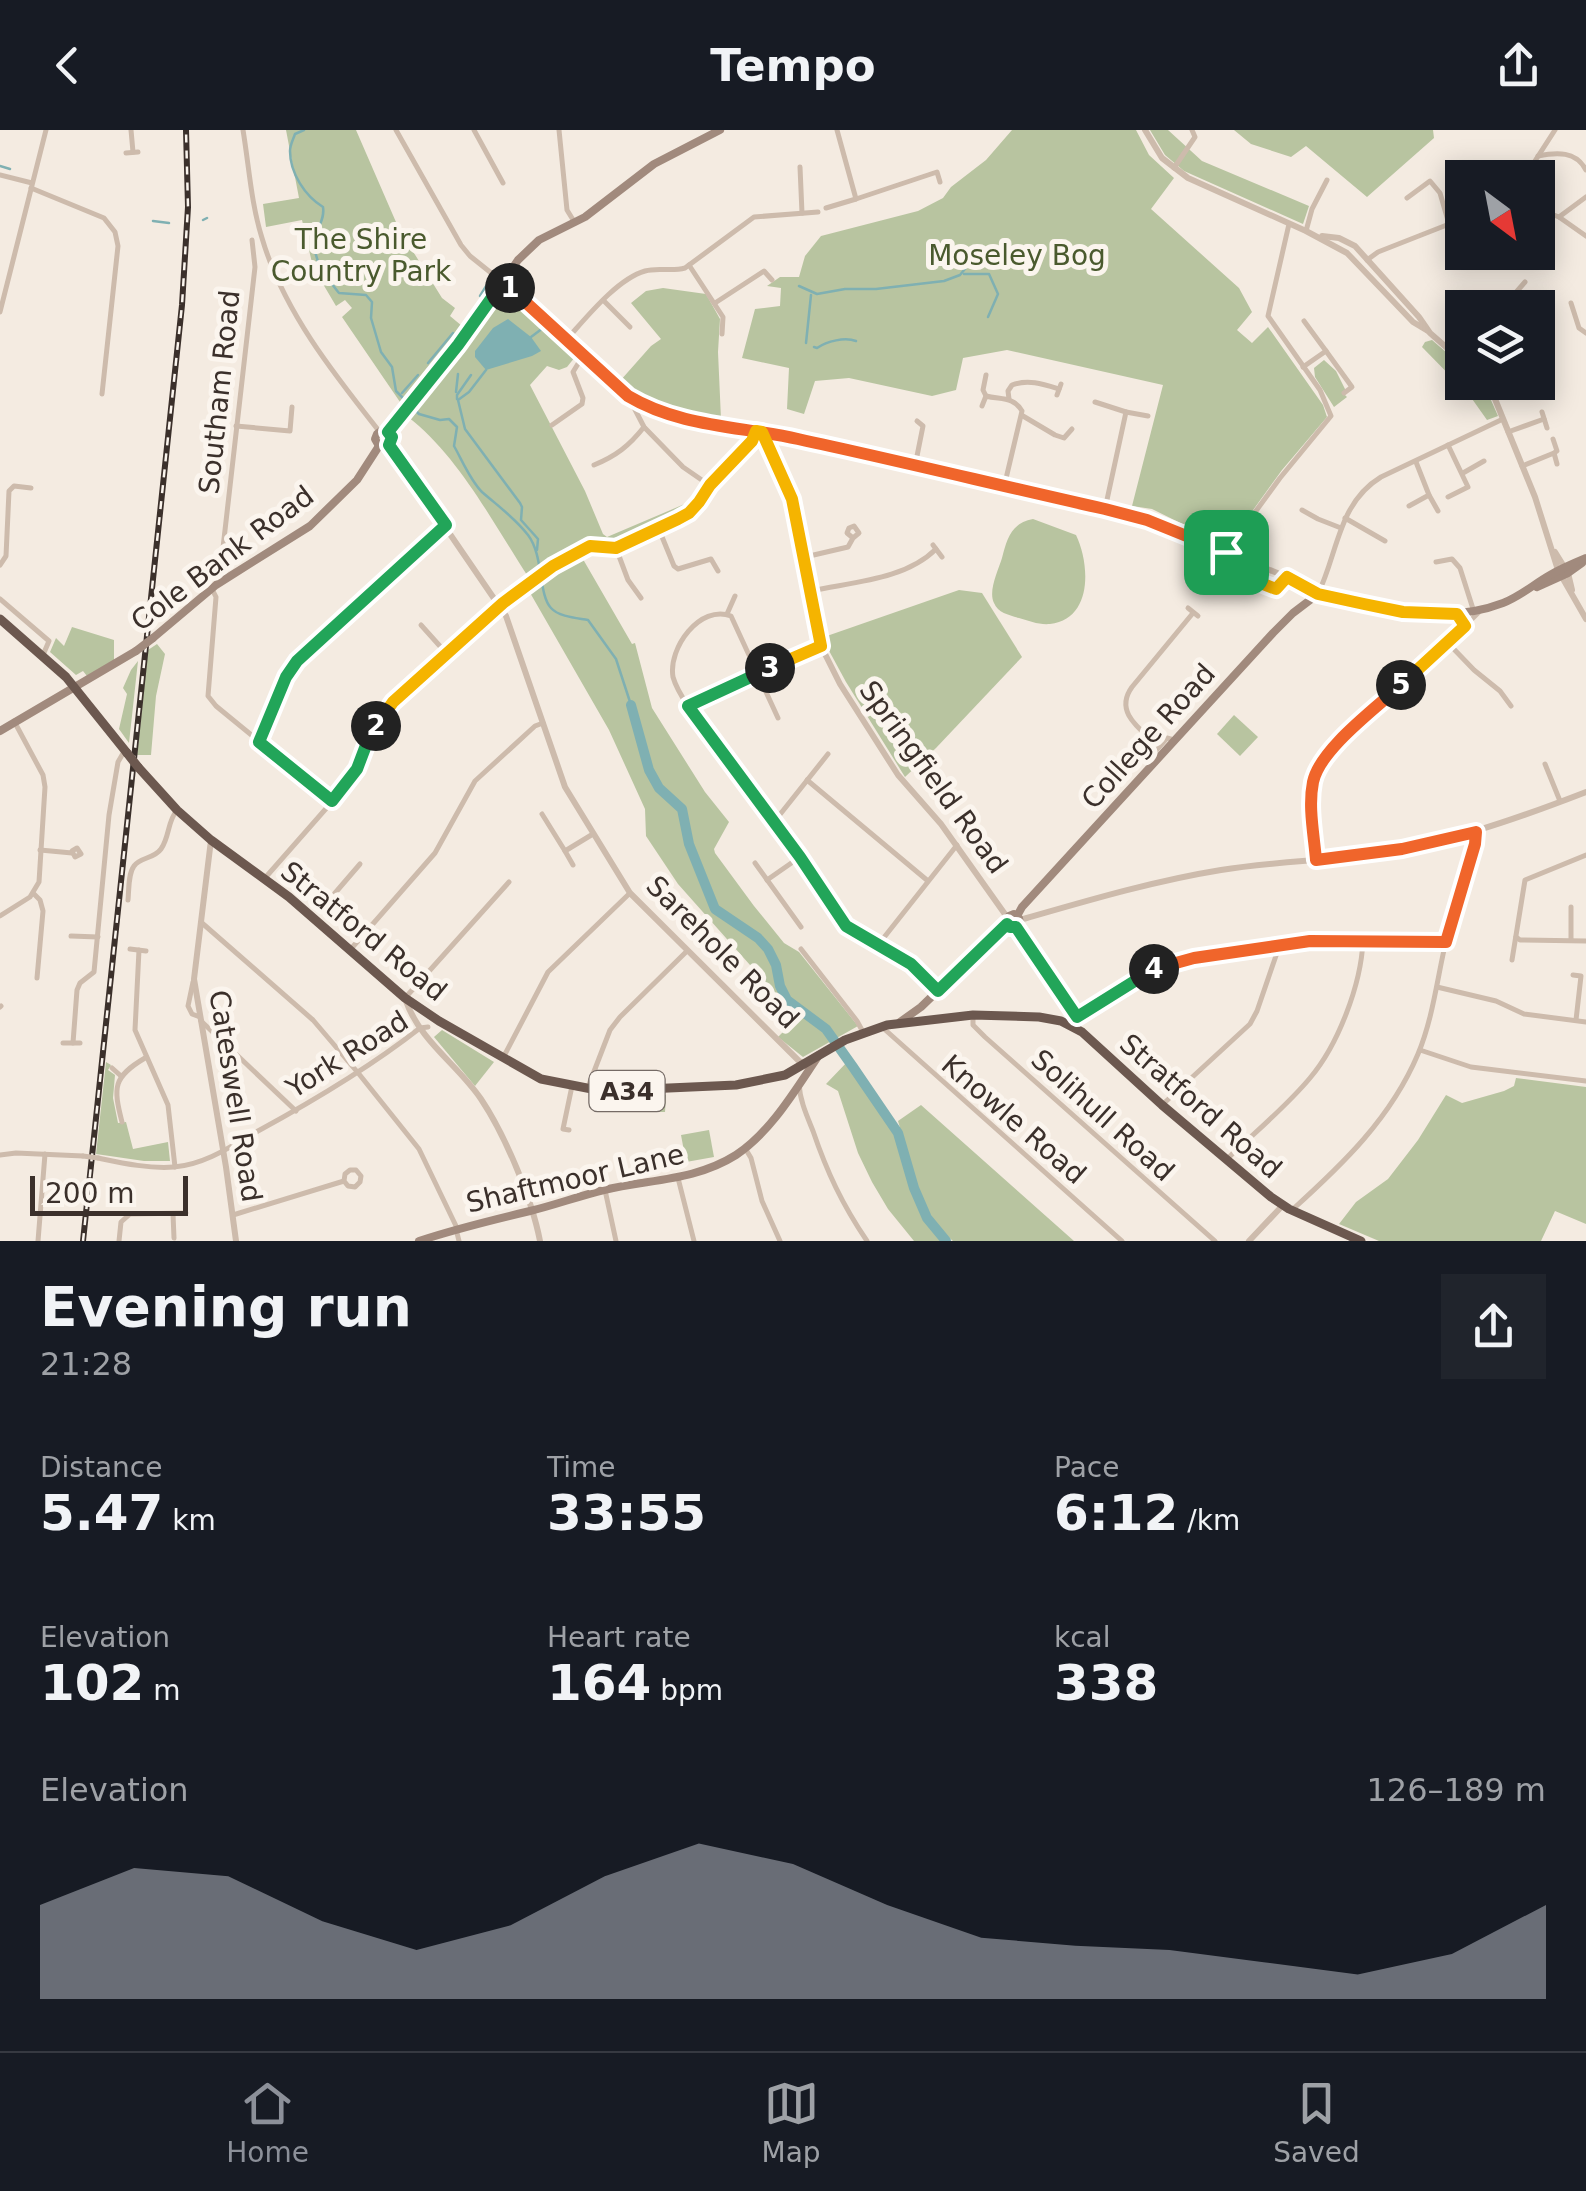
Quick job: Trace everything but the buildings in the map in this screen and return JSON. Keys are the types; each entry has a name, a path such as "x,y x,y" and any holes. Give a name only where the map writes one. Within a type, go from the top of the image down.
{"highway":[{"name":"Stratford Road","path":"0,619 75,688 138,767 211,840 265,878 350,950 405,998 427,1023 541,1078 619,1091 736,1085 785,1075 863,1032 900,1022 973,1014 1076,1022 1162,1104 1287,1208 1342,1237 1361,1241"}],"main road":[{"path":"509,273 539,240 575,223 654,164 720,130"},
{"path":"502,271 509,273 513,279 510,288 498,289 495,276 502,271"},
{"path":"383,432 392,437 384,446 375,440 458,345 498,289"},
{"name":"Cole Bank Road","path":"0,730 136,651 222,581 310,526 384,446"},
{"path":"1318,594 1403,612 1457,614 1477,611 1528,590 1586,559"},
{"name":"College Road","path":"900,1022 912,1016 1014,921 1022,907 1273,633 1318,594"},
{"name":"Shaftmoor Lane","path":"419,1241 604,1190 702,1172 745,1148 819,1055"},
{"path":"779,1110 787,1092 785,1075"}],"street":[{"path":"0,312 46,130"},
{"path":"131,130 132,153"},
{"path":"243,130 257,221 270,262 305,330 383,432"},
{"path":"397,130 461,245 495,276"},
{"path":"474,130 503,183"},
{"path":"558,130 568,210 575,223"},
{"path":"837,130 856,199"},
{"path":"1145,130 1156,150 1188,178 1306,231 1347,254 1373,274 1413,322 1445,346"},
{"path":"1174,168 1195,138 1192,130"},
{"path":"1535,160 1555,130"},
{"path":"1538,156 1573,155 1586,170"},
{"path":"800,167 802,213"},
{"path":"826,208 937,172 940,182"},
{"path":"0,175 104,218 117,237 102,394"},
{"path":"1306,231 1327,180"},
{"path":"1406,198 1430,181 1440,192 1445,210"},
{"path":"1559,217 1586,196"},
{"path":"567,340 604,301 642,272 674,271 689,265 754,217 818,212"},
{"path":"1555,216 1586,236"},
{"path":"1287,577 1276,589 1230,571 1224,563 1226,552 1331,416 1320,390 1269,321 1267,312 1289,224"},
{"path":"1367,260 1445,226"},
{"path":"1316,236 1355,246 1373,274"},
{"name":"Southam Road","path":"222,581 254,267 252,240"},
{"name":"Southam Road","path":"254,267 270,262"},
{"path":"689,265 724,317 722,334"},
{"path":"716,303 764,272 772,280"},
{"path":"1517,290 1524,282"},
{"path":"510,288 628,396 672,418 759,432 1147,520 1212,551 1226,552 1287,577 1318,594 1344,518 1371,483 1503,419"},
{"path":"604,301 630,327"},
{"path":"1570,303 1579,328 1586,333"},
{"path":"1304,321 1352,387 1344,393"},
{"path":"1567,333 1579,328"},
{"path":"1303,367 1326,351"},
{"path":"552,425 582,404 572,372 584,354"},
{"path":"986,374 982,390 986,396"},
{"path":"1009,398 1012,385 1021,382 1059,389"},
{"path":"628,396 644,427 683,467 710,485"},
{"path":"986,396 1009,398 1020,406 1023,416 1004,487"},
{"path":"982,406 986,396"},
{"path":"1494,400 1572,596 1586,619"},
{"path":"1095,402 1148,416"},
{"path":"290,431 292,407"},
{"path":"1105,509 1126,412"},
{"path":"1023,416 1064,438 1072,429"},
{"path":"1508,432 1543,416 1547,428"},
{"path":"915,466 920,424 932,423"},
{"path":"236,426 299,432"},
{"path":"594,465 630,446 644,427"},
{"path":"265,878 352,779 372,732 386,711 447,654 553,566 582,549 616,548 689,513 759,432"},
{"name":"Springfield Road","path":"759,432 788,486 821,646 840,684 898,775 930,810 1014,921 1076,1022"},
{"path":"1522,466 1557,451 1553,439"},
{"path":"1448,445 1468,487 1448,498"},
{"name":"Sarehole Road","path":"384,446 446,525 506,616 565,788 630,893 806,1064"},
{"path":"1554,453 1557,464"},
{"path":"1416,462 1438,511"},
{"path":"1462,474 1484,462"},
{"path":"0,565 6,556 9,492 14,486 31,488"},
{"path":"1409,506 1429,494"},
{"path":"1302,510 1341,528"},
{"path":"1344,518 1385,541"},
{"path":"259,742 286,677 297,661 446,525"},
{"path":"658,527 678,569 710,559 718,571"},
{"path":"1378,536 1380,528"},
{"path":"805,557 845,549 853,538"},
{"path":"811,591 896,573 924,559 934,547 942,557"},
{"path":"616,548 628,580 641,598"},
{"path":"1316,860 1311,796 1319,766 1339,742 1448,643 1477,611 1458,565 1452,559 1436,562"},
{"path":"212,589 216,597 208,696 332,801"},
{"path":"727,614 735,596"},
{"path":"0,599 49,641 43,655"},
{"path":"1160,747 1129,718 1125,700 1193,612"},
{"path":"778,718 736,623 727,614 716,614 700,622 684,636 676,649 673,666 674,680 688,706 846,926 911,964 938,991"},
{"path":"1457,614 1465,626"},
{"path":"422,625 447,654"},
{"path":"1448,643 1511,706"},
{"path":"688,706 821,646"},
{"path":"0,916 33,894 39,882 45,786 14,721"},
{"path":"350,950 435,853 475,781 543,722"},
{"path":"1155,761 1151,756 1169,737 1174,740"},
{"path":"63,1043 76,1043 77,990 94,972 110,815 118,762 126,752"},
{"path":"774,822 828,754"},
{"path":"1546,764 1560,801"},
{"path":"807,780 928,881"},
{"path":"1014,921 1193,874 1384,852 1476,832 1586,792"},
{"path":"128,900 134,866 155,856 162,847 169,820 177,810"},
{"path":"542,814 573,865"},
{"path":"1249,1241 1363,1143 1392,1101 1420,1050 1476,832"},
{"path":"564,851 593,834"},
{"name":"Cateswell Road","path":"211,840 194,980 236,1241"},
{"path":"878,944 957,845"},
{"path":"40,850 72,852"},
{"path":"1512,960 1524,883 1586,855"},
{"path":"767,880 800,857"},
{"path":"754,863 802,927"},
{"path":"322,906 360,864"},
{"path":"509,882 405,998 427,1023 429,1040 480,1099 534,1210 540,1241"},
{"path":"503,1058 548,972 630,893"},
{"path":"33,894 43,911 34,969 37,978"},
{"path":"777,908 784,902"},
{"path":"1571,907 1571,940"},
{"path":"201,922 313,1020 420,1149 459,1241"},
{"path":"71,936 98,937"},
{"path":"1516,937 1586,941"},
{"path":"1076,1022 1146,973 1194,958 1310,941 1446,942"},
{"path":"1226,1160 1313,1075 1350,1004 1363,941"},
{"path":"1162,1104 1250,1024 1258,1012 1280,944"},
{"path":"130,949 143,950 134,1030 168,1105 175,1167"},
{"path":"801,949 863,1032"},
{"path":"588,1088 610,1030 687,951"},
{"path":"1573,975 1581,976 1576,1020"},
{"path":"1438,987 1496,1002 1524,1014 1586,1022"},
{"name":"Solihull Road","path":"973,1014 973,1026 1215,1241"},
{"path":"201,1019 296,1110"},
{"name":"York Road","path":"0,1155 82,1156 175,1167 215,1156 358,1074 427,1023"},
{"name":"Knowle Road","path":"881,1026 1122,1241"},
{"path":"1420,1050 1471,1067 1586,1081"},
{"path":"122,1122 116,1094 121,1076 146,1058"},
{"path":"112,1068 121,1076"},
{"path":"799,1084 801,1100 836,1193 866,1241"},
{"path":"569,1130 563,1129 572,1086"},
{"path":"788,1098 801,1100"},
{"path":"745,1148 752,1158 762,1201 780,1241"},
{"path":"38,1241 45,1154"},
{"path":"678,1178 694,1241"},
{"path":"233,1216 344,1181"},
{"path":"604,1190 616,1241"},
{"path":"119,1241 121,1222 130,1214 186,1213"},
{"path":"173,1214 174,1238"}],"green space":[{"name":"The Shire Country Park","path":"286,130 356,130 399,229 442,298 455,308 450,316 462,326 400,402 342,317 352,308 345,300 336,306 313,267 302,220 266,227 263,204 299,198"},
{"name":"Moseley Bog","path":"1012,130 1136,130 1149,155 1174,178 1151,209 1239,288 1252,312 1237,330 1252,343 1268,327 1323,405 1327,417 1282,470 1227,546 1152,509 1132,506 1163,385 1007,350 963,358 956,390 932,396 849,378 815,381 804,414 787,409 789,368 742,358 755,309 780,306 781,288 767,286 780,277 799,277 805,256 821,236 918,211 943,198 986,160"},
{"path":"1150,130 1168,130 1202,161 1309,206 1303,224 1184,171 1165,155"},
{"path":"1234,130 1433,130 1434,138 1367,197 1306,146 1291,157 1251,144"},
{"path":"663,288 706,294 720,319 721,419 672,410 620,381 661,339 631,303 646,291"},
{"path":"509,297 575,357 559,370 547,366 530,385 603,534 607,537 687,503 692,507 621,541 591,540 556,557 529,578 459,471 408,417 465,349 500,299"},
{"path":"1432,340 1445,351 1445,370 1422,347"},
{"path":"1324,360 1336,371 1346,391 1347,397 1334,407 1315,377 1314,368"},
{"path":"1473,400 1491,400 1498,416 1487,420"},
{"path":"1033,519 1076,535 1084,560 1081,601 1064,620 1050,624 1004,613 992,598 1008,538 1020,524"},
{"path":"580,554 632,644 635,643 652,708 705,792 729,822 715,853 784,943 799,952 858,1026 803,1057 778,1037 797,1018 678,884 646,836 645,809 609,730 529,591 539,579"},
{"path":"959,590 982,593 1022,657 905,777 846,682 824,637"},
{"path":"72,627 114,640 114,660 87,676 83,671 76,675 50,652 56,638 64,646"},
{"path":"157,644 165,654 156,696 151,755 137,755 148,650"},
{"path":"138,661 129,743 119,729 127,694 123,688"},
{"path":"1234,715 1258,737 1240,756 1217,734"},
{"path":"442,1030 494,1062 475,1086 434,1037"},
{"path":"849,1060 898,1133 914,1188 927,1217 946,1241 914,1241 872,1182 838,1091 826,1084"},
{"path":"106,1062 115,1075 113,1098 118,1123 126,1122 133,1149 168,1142 170,1161 96,1154"},
{"path":"1516,1078 1586,1087 1586,1224 1555,1211 1541,1241 1379,1241 1339,1224 1356,1202 1388,1179 1446,1095 1462,1103 1504,1091 1514,1086"},
{"path":"666,1095 665,1112 615,1112 615,1096"},
{"path":"921,1105 1074,1241 953,1241 941,1230 924,1202 898,1121"},
{"path":"709,1130 714,1157 686,1162 681,1135"}],"water":[{"path":"508,319 531,337 541,351 486,370 475,357 475,351 493,328"}],"waterway":[{"path":"304,130 295,134 291,159 300,183 323,207 315,247 321,268 339,293 366,295 372,302 371,318 381,352 392,367 396,391 419,414 449,419 457,427 454,446 474,482 518,523 533,544 547,602 568,617 588,620 616,659 631,705"},
{"path":"0,166 10,169"},
{"path":"203,220 207,218"},
{"path":"153,221 169,223"},
{"path":"799,286 817,294 944,281 960,275 985,248"},
{"path":"964,274 989,274 998,294 988,317"},
{"path":"480,296 488,283"},
{"path":"806,343 811,295"},
{"path":"531,337 543,328"},
{"path":"428,363 453,333"},
{"path":"814,347 841,340 856,341"},
{"path":"486,370 458,400 465,429 520,503 521,520 538,539 537,550"},
{"path":"456,392 458,374"},
{"path":"402,393 418,375"},
{"path":"457,399 471,375"},
{"path":"631,705 649,770 659,788 682,809 689,844 715,909 768,949 787,1000 826,1029 853,1067 898,1133 927,1218 946,1241"}],"railway":[{"path":"83,1241 182,305 188,207 186,130"}],"route":[{"path":"1226,552 1147,520 1105,509 887,458 791,438 756,431 672,418 628,396 510,288 498,289 388,432 392,437 389,445 446,525 303,654 286,677 259,742 332,801 352,779 372,732 393,702 503,603 582,549 616,548 689,513 752,441 756,431 762,432 778,463 792,499 821,646 688,706 846,926 911,964 938,991 1007,924 1016,927 1077,1017 1146,973 1180,960 1310,941 1446,942 1476,832 1402,849 1316,860 1311,796 1313,779 1328,753 1465,626 1457,614 1403,612 1318,594 1287,577 1276,589 1269,587 1230,571 1224,563 1226,552"}]}
